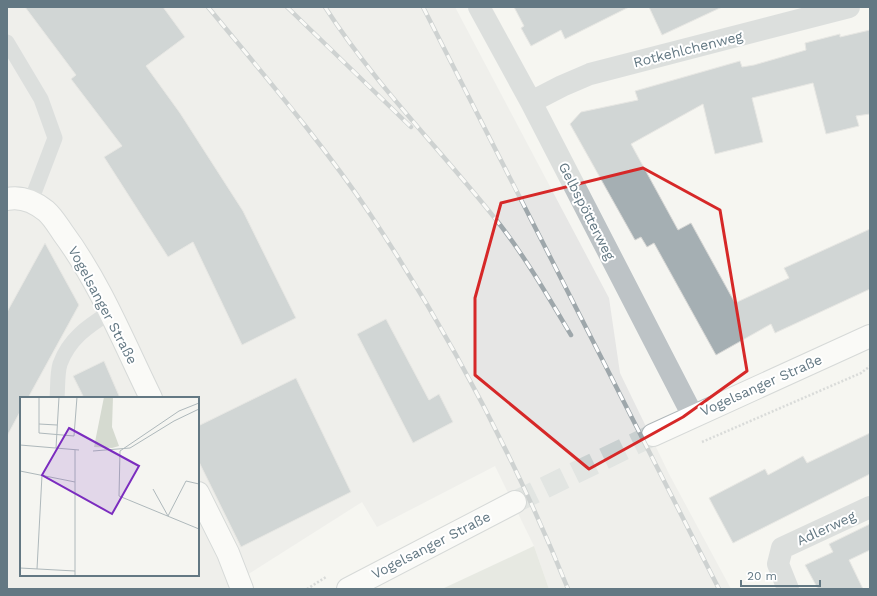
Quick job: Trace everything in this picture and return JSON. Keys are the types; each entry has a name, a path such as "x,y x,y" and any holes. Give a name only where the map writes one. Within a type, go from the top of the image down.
{"street":[{"name":"Gelbspötterweg","path":"479,7 531,102 693,416"},
{"name":"Rotkehlchenweg","path":"531,102 590,74 849,7"},
{"name":"Vogelsanger Straße","path":"7,199 13,197 31,201 47,212 74,249 109,313 151,397"},
{"name":"Vogelsanger Straße","path":"653,435 870,336"},
{"path":"199,495 228,553 242,589"},
{"name":"Vogelsanger Straße","path":"348,589 515,502"},
{"name":"Adlerweg","path":"788,589 778,564 782,548 870,507"}],"lane":[{"path":"7,42 41,99 55,138 31,201"},
{"path":"57,397 60,365 66,353 83,329 109,313"}],"path":[{"path":"701,442 861,373 870,366"}],"highlighted area":[{"path":"643,168 720,210 747,371 683,417 589,469 475,375 475,298 501,203"}],"shaded area":[{"path":"7,7 455,7 609,298 620,373 669,474 731,589 549,589 534,546 495,466 377,527 362,502 225,589 7,589"},
{"path":"534,546 549,589 442,589"}],"building":[{"path":"25,7 163,7 185,37 146,66 180,113 243,211 296,318 242,345 193,242 168,257 104,157 122,146 71,79 76,75"},
{"path":"514,7 629,7 565,39 561,30 531,46 521,28 524,26"},
{"path":"649,7 722,7 662,35"},
{"path":"870,30 870,114 856,116 859,126 826,134 813,83 752,98 763,142 715,154 703,104 631,144 678,230 691,223 735,303 789,278 784,268 870,229 870,289 775,333 771,324 716,355 654,243 647,247 641,237 635,240 570,124 581,112 638,100 635,91 740,61 742,67 754,65 806,50 805,43 840,34 840,37"},
{"path":"45,243 79,305 29,397 20,397 20,412 7,436 7,312"},
{"path":"386,319 429,400 439,394 453,422 413,443 357,334"},
{"path":"104,361 120,397 84,397 73,376"},
{"path":"296,378 351,492 241,547 199,462 199,426"},
{"path":"870,433 870,474 733,543 709,498 765,469 768,475 803,456 807,463"},
{"path":"870,524 870,550 849,560 863,589 818,589 805,565 833,552 829,544"}],"tunnel":[{"path":"515,502 653,435"}],"railway":[{"path":"208,7 332,160 399,258 453,350 503,444 526,492 568,589"},
{"path":"287,7 411,127"},
{"path":"325,7 366,64 511,239 571,335"},
{"path":"423,7 719,589"}]}
